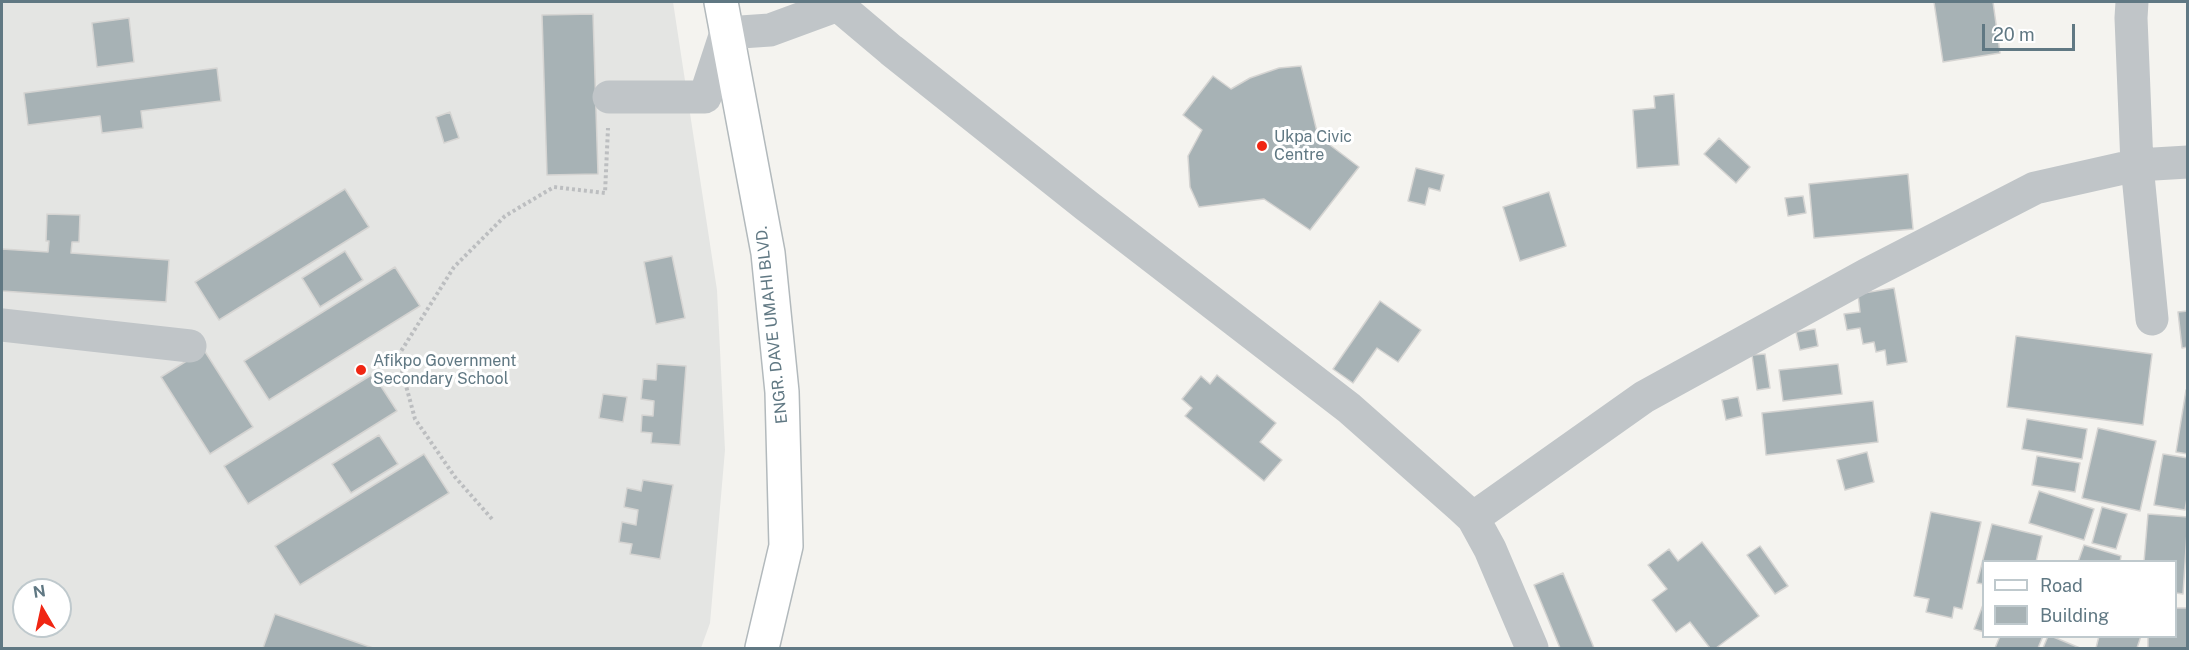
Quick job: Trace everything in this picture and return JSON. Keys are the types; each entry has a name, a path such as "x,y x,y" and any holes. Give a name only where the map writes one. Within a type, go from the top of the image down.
{"street":[{"path":"2132,2 2137,165 2152,319"},
{"path":"609,97 705,97 724,17 770,30 836,3 891,50 1087,206 1349,408 1473,518 1490,549 1532,648"},
{"name":"ENGR. DAVE UMAHI BLVD.","path":"724,17 768,253 782,392 786,546 762,648"},
{"path":"1473,518 1644,397 1866,275 2035,188 2137,165 2187,162"},
{"path":"2,325 190,346"}],"path":[{"path":"492,519 454,477 415,419 398,356 454,267 505,216 554,187 605,193 609,97"}],"shaded area":[{"name":"Afikpo Government Secondary School","path":"2,2 673,2 717,290 725,450 710,623 701,648 2,648"}],"building":[{"path":"1934,2 1993,2 2000,53 1943,62"},
{"path":"593,14 598,174 547,175 542,15"},
{"path":"129,18 134,62 97,67 92,23"},
{"name":"Ukpa Civic Centre","path":"1301,66 1318,136 1359,167 1310,230 1264,199 1199,207 1190,187 1188,156 1202,130 1183,115 1213,76 1231,89 1250,78 1279,68"},
{"path":"217,68 221,101 141,111 143,128 102,133 100,116 28,125 24,93"},
{"path":"1674,94 1679,165 1637,168 1633,110 1655,108 1654,96"},
{"path":"450,112 459,138 444,143 436,117"},
{"path":"1719,138 1750,167 1736,183 1704,154"},
{"path":"1416,168 1444,175 1440,191 1429,188 1425,205 1408,201"},
{"path":"1908,174 1913,229 1814,238 1809,184"},
{"path":"345,189 369,227 219,320 195,282"},
{"path":"1549,192 1566,246 1520,261 1503,207"},
{"path":"1803,196 1806,213 1788,216 1785,198"},
{"path":"47,214 80,215 79,242 72,242 71,253 169,260 166,302 2,291 2,249 48,252"},
{"path":"345,251 363,280 320,307 302,278"},
{"path":"672,256 685,318 656,324 644,262"},
{"path":"395,267 420,306 269,400 244,361"},
{"path":"1894,288 1907,362 1887,365 1885,350 1876,352 1874,342 1863,344 1860,328 1847,330 1844,314 1860,312 1858,294"},
{"path":"1380,301 1421,330 1398,362 1377,348 1353,383 1333,369"},
{"path":"2188,311 2188,347 2182,348 2178,312"},
{"path":"1815,329 1818,346 1800,350 1796,332"},
{"path":"2016,336 2152,354 2143,425 2007,407"},
{"path":"204,350 253,427 210,454 161,377"},
{"path":"1765,354 1770,388 1757,390 1752,355"},
{"path":"657,364 686,366 680,445 651,443 652,433 641,432 642,415 653,416 654,401 641,399 643,379 656,380"},
{"path":"1838,364 1842,394 1783,401 1779,370"},
{"path":"373,374 397,411 248,504 224,466"},
{"path":"1217,375 1276,423 1260,442 1282,460 1264,481 1185,416 1192,408 1182,399 1201,376 1210,384"},
{"path":"2186,390 2188,390 2188,454 2176,452"},
{"path":"603,394 627,397 623,422 599,418"},
{"path":"1738,397 1742,416 1726,420 1722,400"},
{"path":"1873,401 1878,442 1766,455 1762,413"},
{"path":"2027,419 2087,429 2082,459 2022,449"},
{"path":"2098,428 2156,441 2140,511 2082,498"},
{"path":"379,435 398,464 351,493 332,464"},
{"path":"1867,452 1874,482 1845,490 1837,460"},
{"path":"424,454 449,493 300,585 275,546"},
{"path":"2163,454 2188,458 2188,492 2185,510 2154,505"},
{"path":"2037,456 2080,463 2075,492 2032,485"},
{"path":"643,480 673,485 660,559 630,554 632,544 619,542 622,522 636,525 638,510 624,507 627,488 641,491"},
{"path":"2039,491 2094,509 2084,540 2029,523"},
{"path":"2102,507 2127,514 2116,549 2092,543"},
{"path":"1931,512 1981,522 1962,609 1954,607 1952,618 1926,612 1929,599 1914,596"},
{"path":"2148,514 2188,517 2183,594 2177,593 2177,560 2144,560"},
{"path":"1992,524 2042,536 2036,560 1983,560"},
{"path":"1702,542 1759,616 1716,648 1710,648 1690,622 1676,632 1652,600 1667,589 1648,565 1669,549 1678,561"},
{"path":"2084,545 2121,556 2120,560 2079,560"},
{"path":"1760,546 1788,586 1775,594 1747,555"},
{"path":"1982,563 1982,584 1977,583"},
{"path":"1563,573 1594,648 1560,648 1534,585"},
{"path":"1982,607 1982,631 1974,629"},
{"path":"2177,608 2188,608 2188,648 2148,648 2148,638 2177,638"},
{"path":"275,614 373,648 263,648"},
{"path":"1999,638 2042,638 2038,648 1995,648"},
{"path":"2047,638 2056,638 2080,648 2043,648"},
{"path":"2098,638 2140,638 2137,648 2096,648"}],"place":[{"name":"Ukpa Civic Centre","path":"1262,146"},
{"name":"Afikpo Government Secondary School","path":"361,370"}]}
